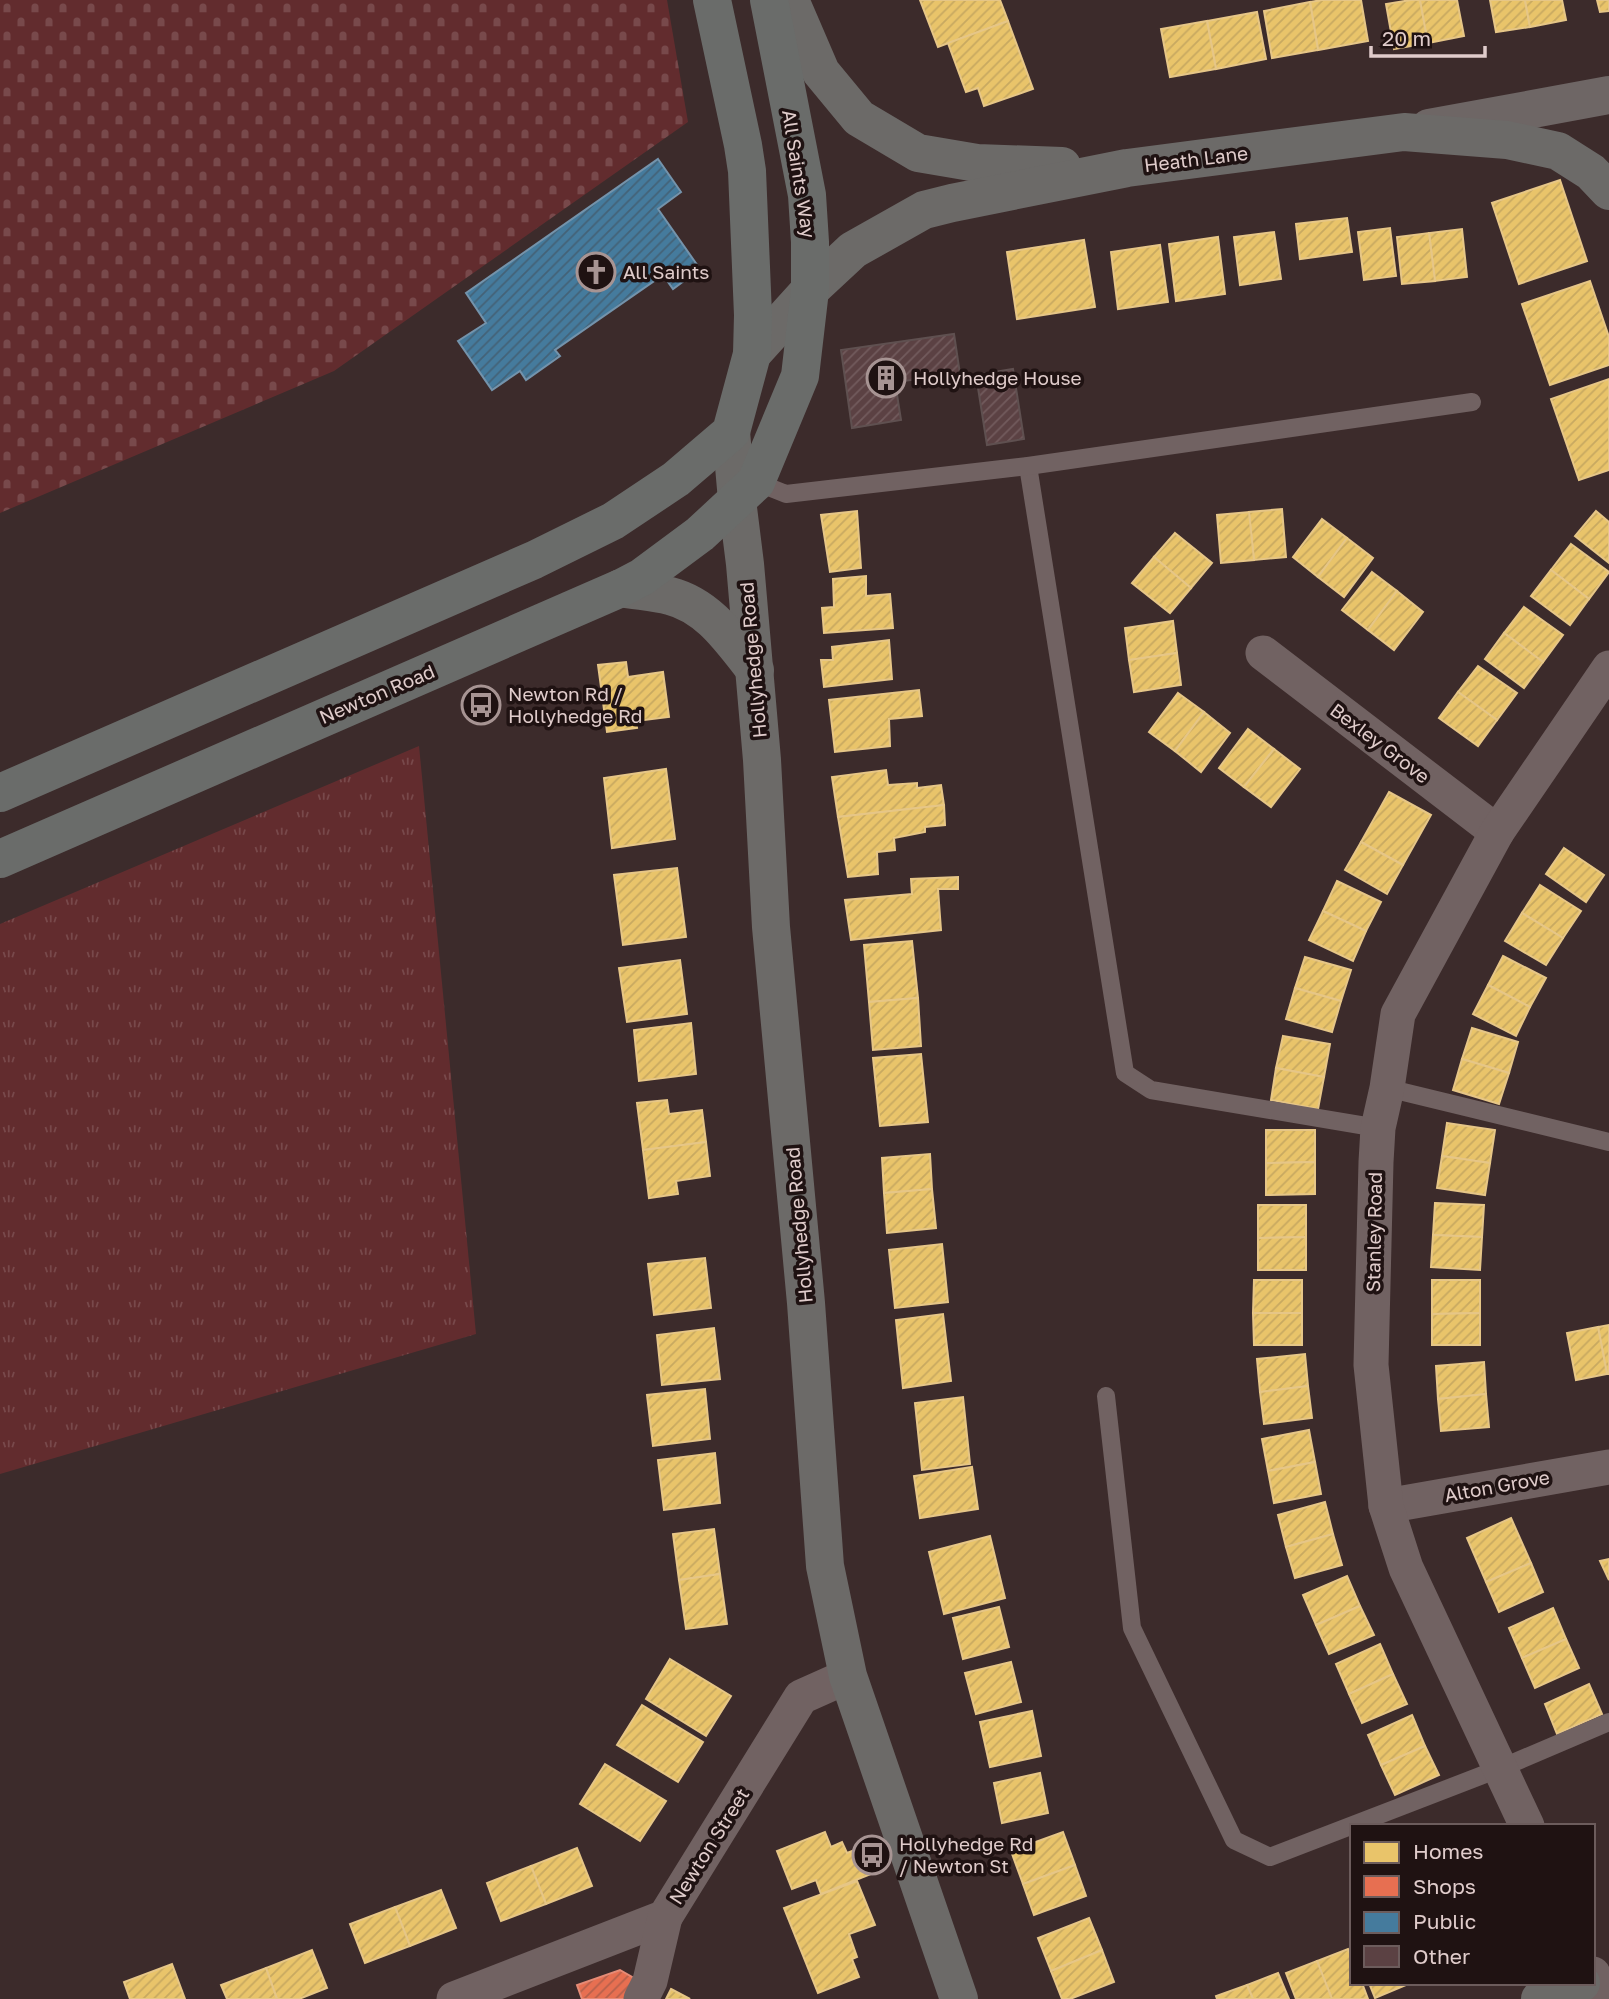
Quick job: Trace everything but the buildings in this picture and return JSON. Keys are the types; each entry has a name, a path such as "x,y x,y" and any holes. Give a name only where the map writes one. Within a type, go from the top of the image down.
{"highway":[{"path":"0,793 522,566 589,533 613,521 676,479 731,432 752,354 747,171 712,0"},
{"name":"All Saints Way","path":"746,491 800,376 810,290 807,195 769,0"},
{"name":"Newton Road","path":"0,859 621,588 642,577 700,534 746,491"}],"main road":[{"path":"790,0 821,72 859,118 918,153 977,163 1127,168"},
{"name":"Heath Lane","path":"752,354 810,290 853,250 925,210 1127,168 1404,132 1609,95"},
{"path":"1404,132 1507,140 1558,151 1591,172 1609,191"},
{"name":"Hollyhedge Road","path":"731,432 746,491 745,564 762,760 771,927 806,1303 825,1566 848,1676 959,1999"},
{"path":"621,588 673,597 703,611 718,624 755,670"},
{"path":"1540,1999 1584,1985"}],"street":[{"name":"Bexley Grove","path":"1263,653 1497,832"},
{"name":"Stanley Road","path":"1526,1824 1406,1568 1386,1506 1371,1365 1378,1128 1398,1014 1497,832 1609,668"},
{"name":"Alton Grove","path":"1386,1506 1609,1467"},
{"name":"Newton Street","path":"454,1999 665,1917 801,1697 848,1676"},
{"path":"641,1999 650,1981 665,1917"}],"lane":[{"path":"746,491 786,494 1028,467 1472,401"},
{"path":"1028,467 1125,1073 1152,1090 1378,1128"},
{"path":"1387,1088 1609,1142"},
{"path":"1106,1396 1132,1628 1234,1840 1270,1857 1350,1826"},
{"path":"1356,1824 1501,1768 1609,1722"}],"green space":[{"path":"0,0 667,0 688,122 334,371 0,513"},
{"path":"419,746 476,1334 0,1474 0,924"}],"place":[{"name":"All Saints","path":"596,272"},
{"name":"Hollyhedge House","path":"886,378"},
{"name":"Newton Rd / Hollyhedge Rd","path":"481,705"},
{"name":"Hollyhedge Rd / Newton St","path":"872,1855"}]}
